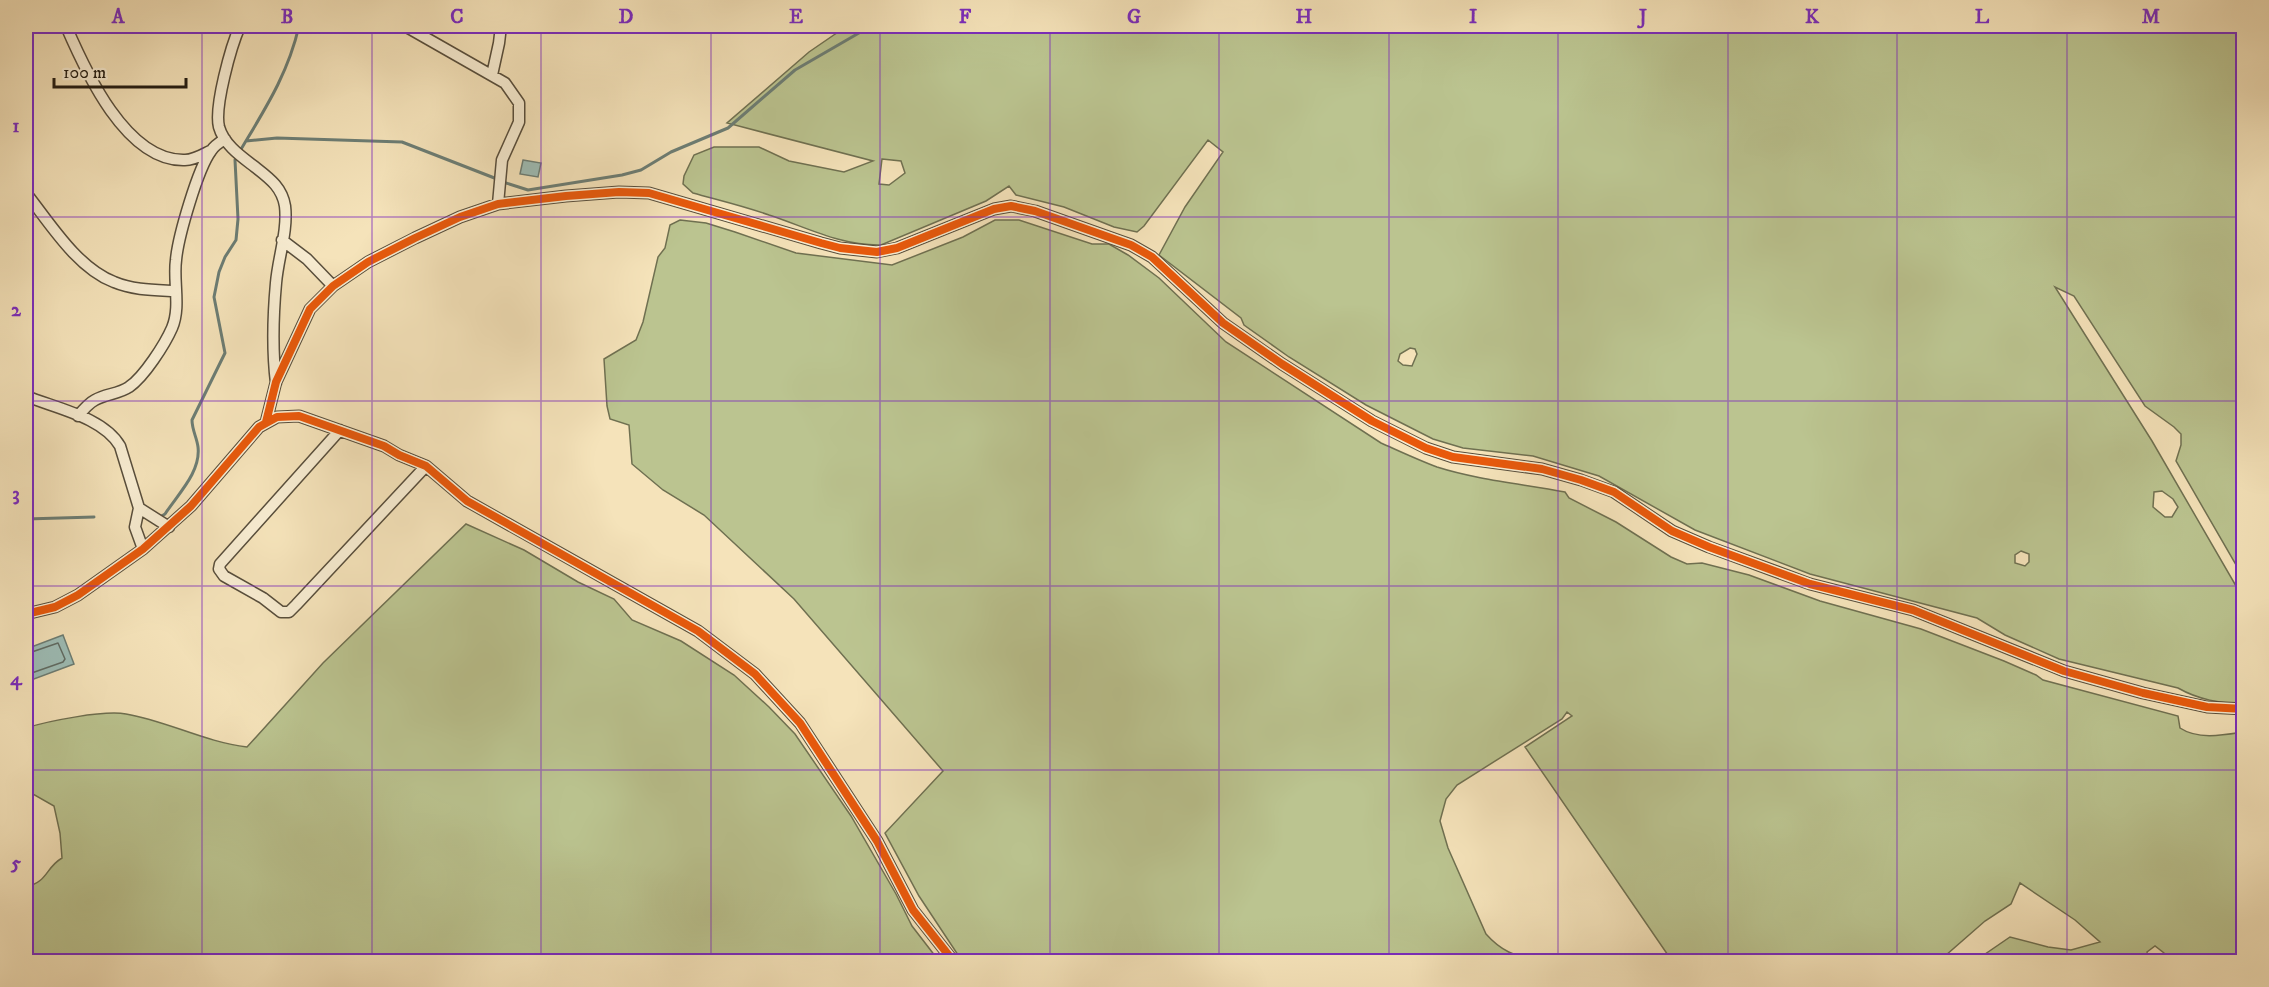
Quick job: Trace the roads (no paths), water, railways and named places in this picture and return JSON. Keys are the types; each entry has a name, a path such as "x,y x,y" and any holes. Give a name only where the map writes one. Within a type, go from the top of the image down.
{"street":[{"path":"66,26 90,80 122,126 142,146 164,156 184,160 196,158 211,151 225,140"},
{"path":"240,26 228,58 218,111 219,128 225,140 236,152 273,180 285,204 286,220 276,282 272,352 276,383"},
{"path":"405,26 492,75 513,92 519,103 519,122 502,160 498,204"},
{"path":"492,75 500,43 501,26"},
{"path":"78,416 93,400 130,387 151,363 173,325 176,308 174,291 179,239 203,165 211,151"},
{"path":"26,192 81,261 97,273 112,282 131,288 174,291"},
{"path":"26,614 55,607 78,595 143,549 166,525 192,506 266,422 276,383 310,309 333,286 368,262 460,217 498,204 619,192 649,193 820,243 840,248 877,252 897,248 994,208 1011,206 1035,211 1131,245 1152,257 1223,322 1282,364 1372,422 1426,448 1453,457 1542,470 1581,480 1614,492 1672,531 1709,547 1810,584 1913,610 2064,671 2197,705 2244,709"},
{"path":"282,240 307,259 333,286"},
{"path":"26,396 99,425 115,437 120,446 143,549"},
{"path":"266,422 288,415 299,416 384,446 426,466 467,501 698,631 755,674 800,723 877,841 913,910 954,962"},
{"path":"340,429 220,564 219,569 224,576 262,598 280,612 289,612 426,466"},
{"path":"137,518 151,516 166,525"}],"water":[{"path":"523,160 541,163 538,177 520,174"},
{"path":"63,635 74,664 26,682 26,649"}],"waterway":[{"path":"240,151 282,76 299,26"},
{"path":"503,182 528,190 641,170 671,152 728,128 795,70 871,26"},
{"path":"246,141 277,138 402,142 497,179"},
{"path":"160,517 165,514 182,491 196,465 198,447 192,420 225,353 214,297 219,272 236,240 238,219 235,160 237,156"},
{"path":"26,519 94,517"}]}
